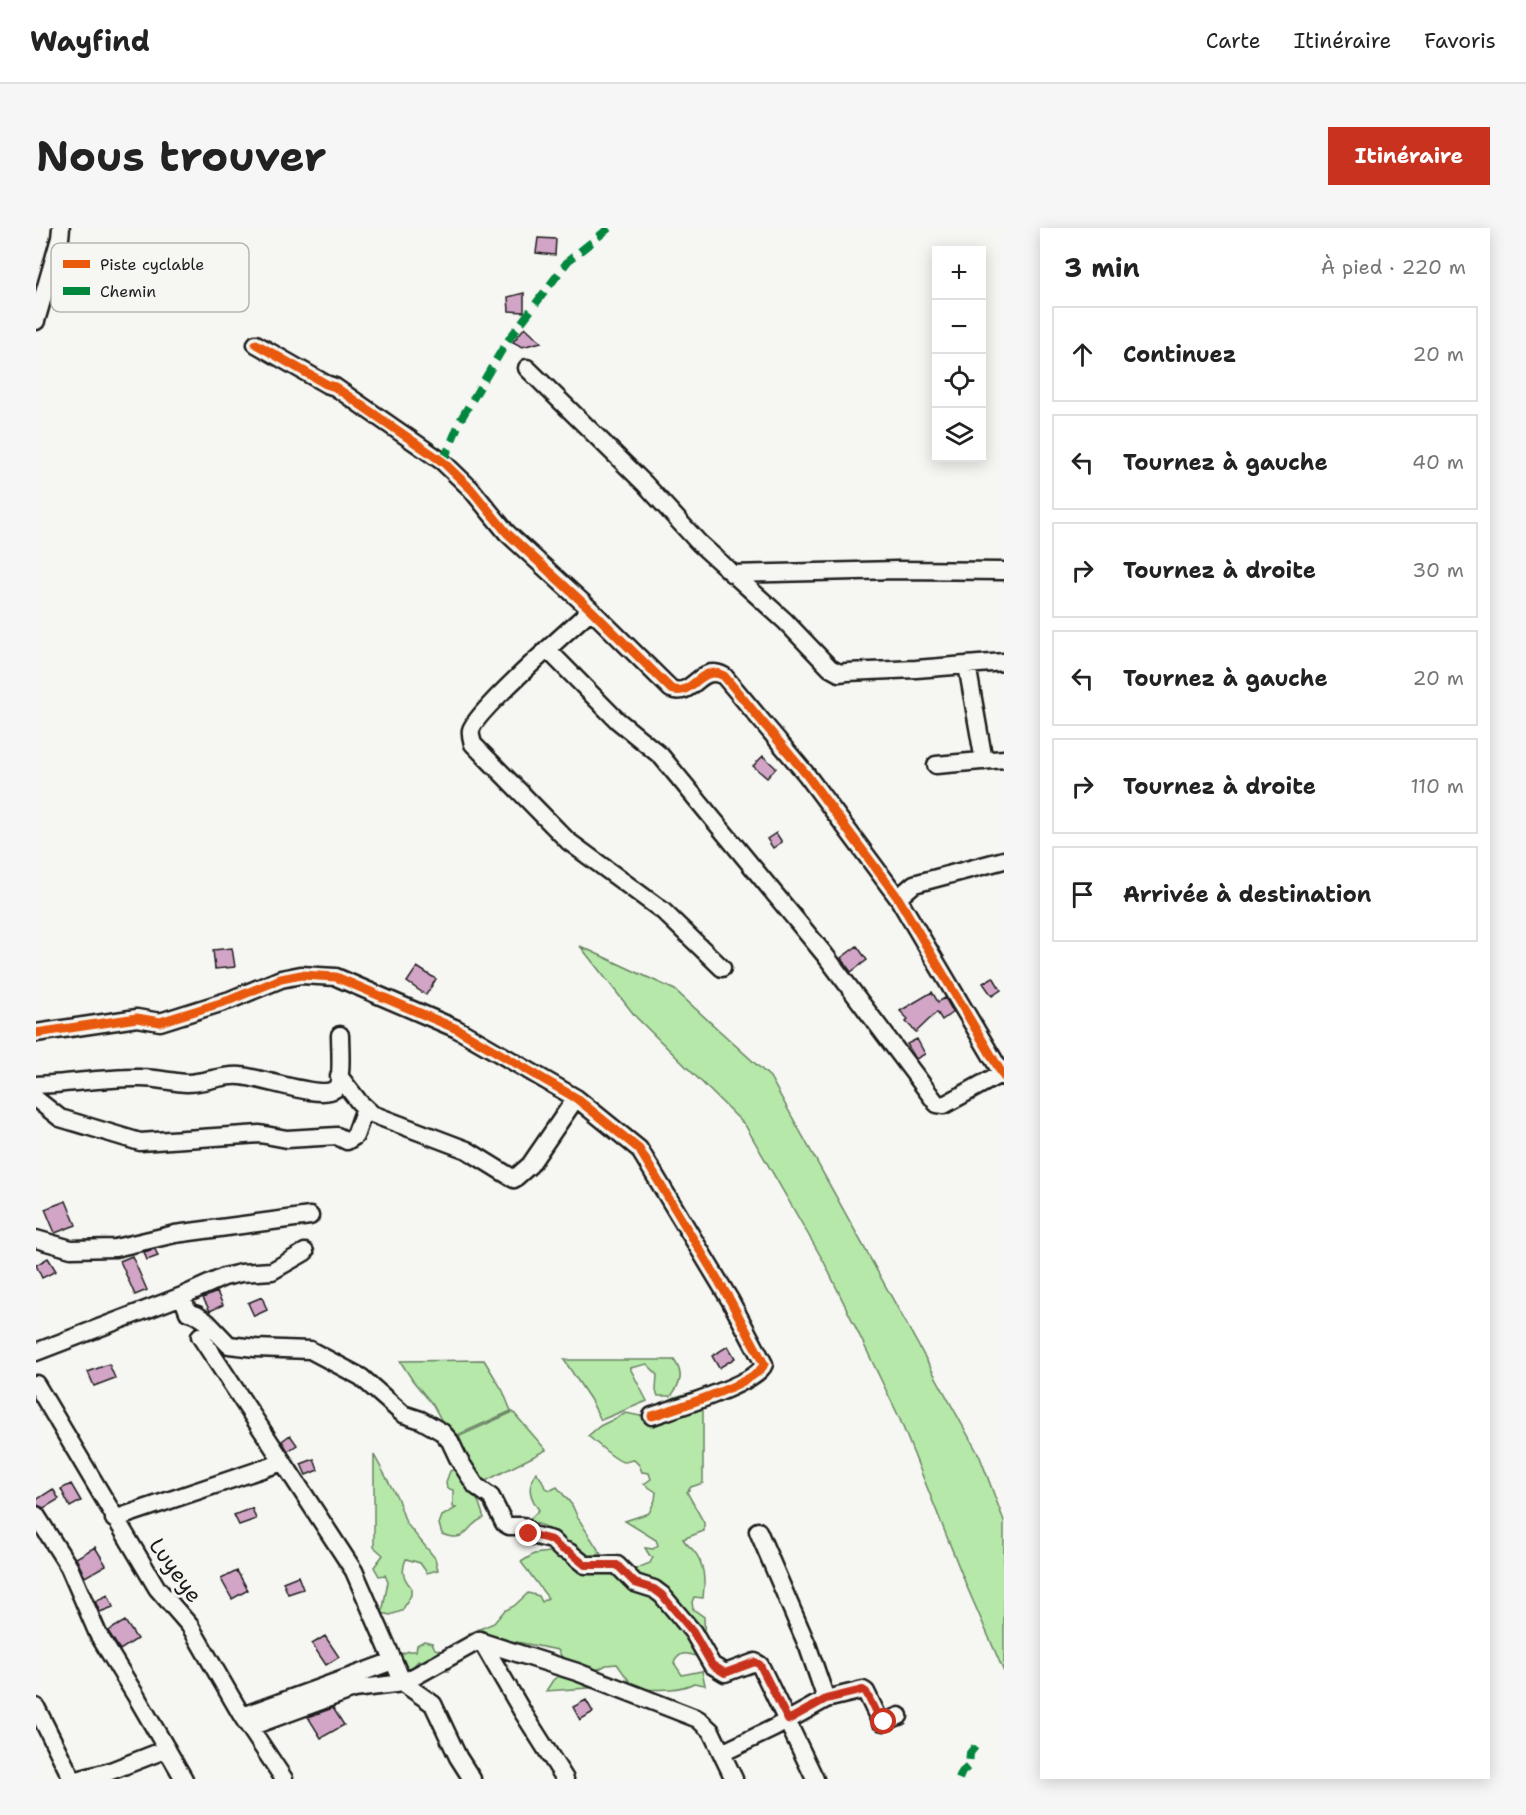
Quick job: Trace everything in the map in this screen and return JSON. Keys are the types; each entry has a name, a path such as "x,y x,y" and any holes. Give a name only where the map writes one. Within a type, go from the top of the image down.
{"street":[{"path":"59,243 61,228"},
{"path":"36,321 51,269"},
{"path":"256,344 335,387 443,462 471,489 507,533 591,610 671,689 677,692 685,690 709,672 716,672 724,676 806,774 898,898 1003,1075 944,1105 937,1104 832,964 661,756 616,720 548,650"},
{"path":"527,368 645,484 699,543 785,621 830,668 839,673 1004,662"},
{"path":"732,573 1004,571"},
{"path":"591,610 509,686 475,723 471,731 473,744 568,841 663,911 722,968"},
{"path":"967,665 984,761"},
{"path":"936,765 1004,759"},
{"path":"898,898 914,884 1004,860"},
{"path":"36,1033 137,1018 160,1022 230,1000 288,978 302,975 333,976 457,1029 576,1098 639,1149 730,1300 764,1364 760,1371 719,1393 652,1416"},
{"path":"36,1085 69,1084 83,1080 140,1078 187,1083 242,1076 303,1090 329,1092 338,1085 340,1035"},
{"path":"339,1076 372,1114 467,1150 514,1179 530,1165 576,1098"},
{"path":"36,1099 60,1118 140,1142 260,1134 287,1138 337,1136 347,1141 355,1136 365,1108"},
{"path":"36,1239 71,1249 115,1248 175,1234 310,1216"},
{"path":"36,1352 182,1296 224,1277 241,1273 272,1271 305,1252"},
{"path":"182,1296 188,1312 207,1322 229,1345 310,1350 361,1377 403,1414 421,1420 442,1432 450,1441 476,1486 491,1497 504,1523 509,1526 523,1526 529,1534 552,1540 585,1565 617,1565 635,1583 654,1589 662,1595 693,1632 712,1665 719,1671 725,1673 755,1662 760,1665 815,1779"},
{"path":"200,1336 354,1571 403,1683 433,1704 458,1757 472,1779"},
{"name":"Luyeye","path":"36,1384 157,1588 190,1626 246,1722 284,1779"},
{"path":"114,1519 283,1462"},
{"path":"36,1515 69,1567 98,1634 184,1779"},
{"path":"758,1531 810,1654 826,1699"},
{"path":"246,1722 354,1689 403,1683 480,1640 596,1678 698,1719 711,1731 734,1779"},
{"path":"482,1642 565,1779"},
{"path":"246,1722 393,1661"},
{"path":"722,1753 826,1699 863,1690 880,1721 884,1722 899,1716"},
{"path":"36,1707 72,1779"},
{"path":"81,1779 108,1772 167,1749"}],"green space":[{"path":"580,946 675,990 770,1077 980,1457 1004,1521 1004,1672 967,1587 899,1417 824,1262 745,1125 636,1017"},
{"path":"484,1360 503,1391 511,1411 451,1438 433,1405 400,1361"},
{"path":"564,1360 674,1360 680,1378 671,1396 658,1396 657,1374 647,1364 630,1368 647,1401 601,1420"},
{"path":"703,1389 703,1483 691,1487 687,1492 704,1523 704,1531 683,1539 697,1555 703,1572 703,1598 694,1597 692,1602 693,1609 704,1617 705,1659 684,1654 680,1655 674,1663 682,1675 702,1671 705,1685 694,1683 673,1689 635,1689 617,1664 606,1665 592,1673 602,1687 546,1691 553,1680 568,1669 558,1650 470,1633 494,1623 504,1611 514,1606 528,1593 539,1596 542,1602 548,1598 521,1562 534,1554 557,1551 540,1534 544,1526 528,1521 539,1510 530,1491 533,1477 536,1472 545,1488 551,1490 557,1487 572,1505 604,1559 625,1573 650,1563 653,1557 645,1548 653,1549 658,1545 656,1540 625,1521 649,1513 656,1492 644,1484 651,1479 649,1473 642,1472 634,1460 624,1462 616,1459 588,1436 600,1426 626,1413 640,1416 675,1397"},
{"path":"513,1412 546,1450 478,1485 453,1439"},
{"path":"374,1455 397,1497 406,1523 435,1558 438,1570 427,1573 420,1563 406,1559 404,1574 411,1587 411,1595 402,1611 390,1615 382,1613 388,1582 385,1575 379,1576 374,1567 383,1555 374,1547"},
{"path":"457,1468 479,1503 484,1518 462,1535 451,1537 442,1534 439,1524 442,1516 456,1508 453,1507 453,1490 447,1488 446,1482 450,1471"},
{"path":"424,1641 432,1643 435,1649 448,1654 442,1660 448,1671 418,1661 412,1668 420,1677 420,1690 401,1672 401,1654 416,1651 417,1645"}],"building":[{"path":"538,238 556,239 555,255 536,253"},
{"path":"524,293 524,312 509,311 508,297"},
{"path":"525,327 541,342 522,347 513,342"},
{"path":"763,756 776,768 767,778 753,766"},
{"path":"776,833 782,842 773,848 767,839"},
{"path":"857,946 867,960 851,972 841,958"},
{"path":"232,948 235,967 215,969 213,950"},
{"path":"417,967 436,979 426,995 407,982"},
{"path":"993,977 1001,990 992,996 983,983"},
{"path":"932,992 938,1002 945,998 953,1012 942,1020 937,1012 916,1032 906,1022 908,1019 900,1011"},
{"path":"917,1039 925,1054 916,1059 907,1044"},
{"path":"66,1201 76,1225 55,1233 45,1209"},
{"path":"155,1249 158,1256 147,1260 144,1252"},
{"path":"132,1256 147,1290 135,1295 120,1261"},
{"path":"48,1258 56,1271 42,1278 36,1265"},
{"path":"217,1292 223,1305 210,1311 203,1298"},
{"path":"262,1297 267,1310 254,1316 248,1303"},
{"path":"728,1346 735,1358 719,1368 712,1356"},
{"path":"109,1364 115,1378 94,1386 88,1372"},
{"path":"290,1435 297,1445 288,1451 282,1441"},
{"path":"314,1459 318,1470 306,1475 301,1464"},
{"path":"71,1484 81,1501 70,1507 61,1489"},
{"path":"53,1489 59,1499 44,1508 37,1505 36,1500"},
{"path":"252,1508 256,1519 239,1525 234,1515"},
{"path":"95,1547 106,1565 85,1577 76,1558"},
{"path":"237,1571 248,1590 232,1599 221,1579"},
{"path":"298,1576 303,1589 288,1594 283,1582"},
{"path":"108,1595 113,1607 100,1612 95,1601"},
{"path":"125,1621 137,1639 120,1650 108,1631"},
{"path":"325,1636 339,1657 326,1665 312,1644"},
{"path":"586,1700 593,1712 580,1720 573,1707"},
{"path":"333,1708 344,1725 321,1738 308,1717"}],"marked path":[{"path":"443,462 461,419 506,343 568,261 609,228"},
{"path":"959,1779 962,1772 969,1766 970,1753 977,1743"}],"cycle path":[{"path":"256,344 335,387 443,462 471,489 507,533 591,610 671,689 685,689 708,674 715,673 724,676 806,774 898,898 1004,1077"},
{"path":"36,1033 137,1018 160,1022 230,1000 281,979 301,975 336,977 457,1029 576,1098 639,1149 730,1300 764,1364 747,1379 731,1387 652,1416"}],"route":[{"path":"529,1534 552,1540 563,1551 569,1552 585,1565 617,1565 635,1583 654,1589 662,1595 693,1632 712,1665 719,1671 725,1673 755,1662 760,1665 788,1720 826,1699 863,1690 880,1721 884,1722"}]}
